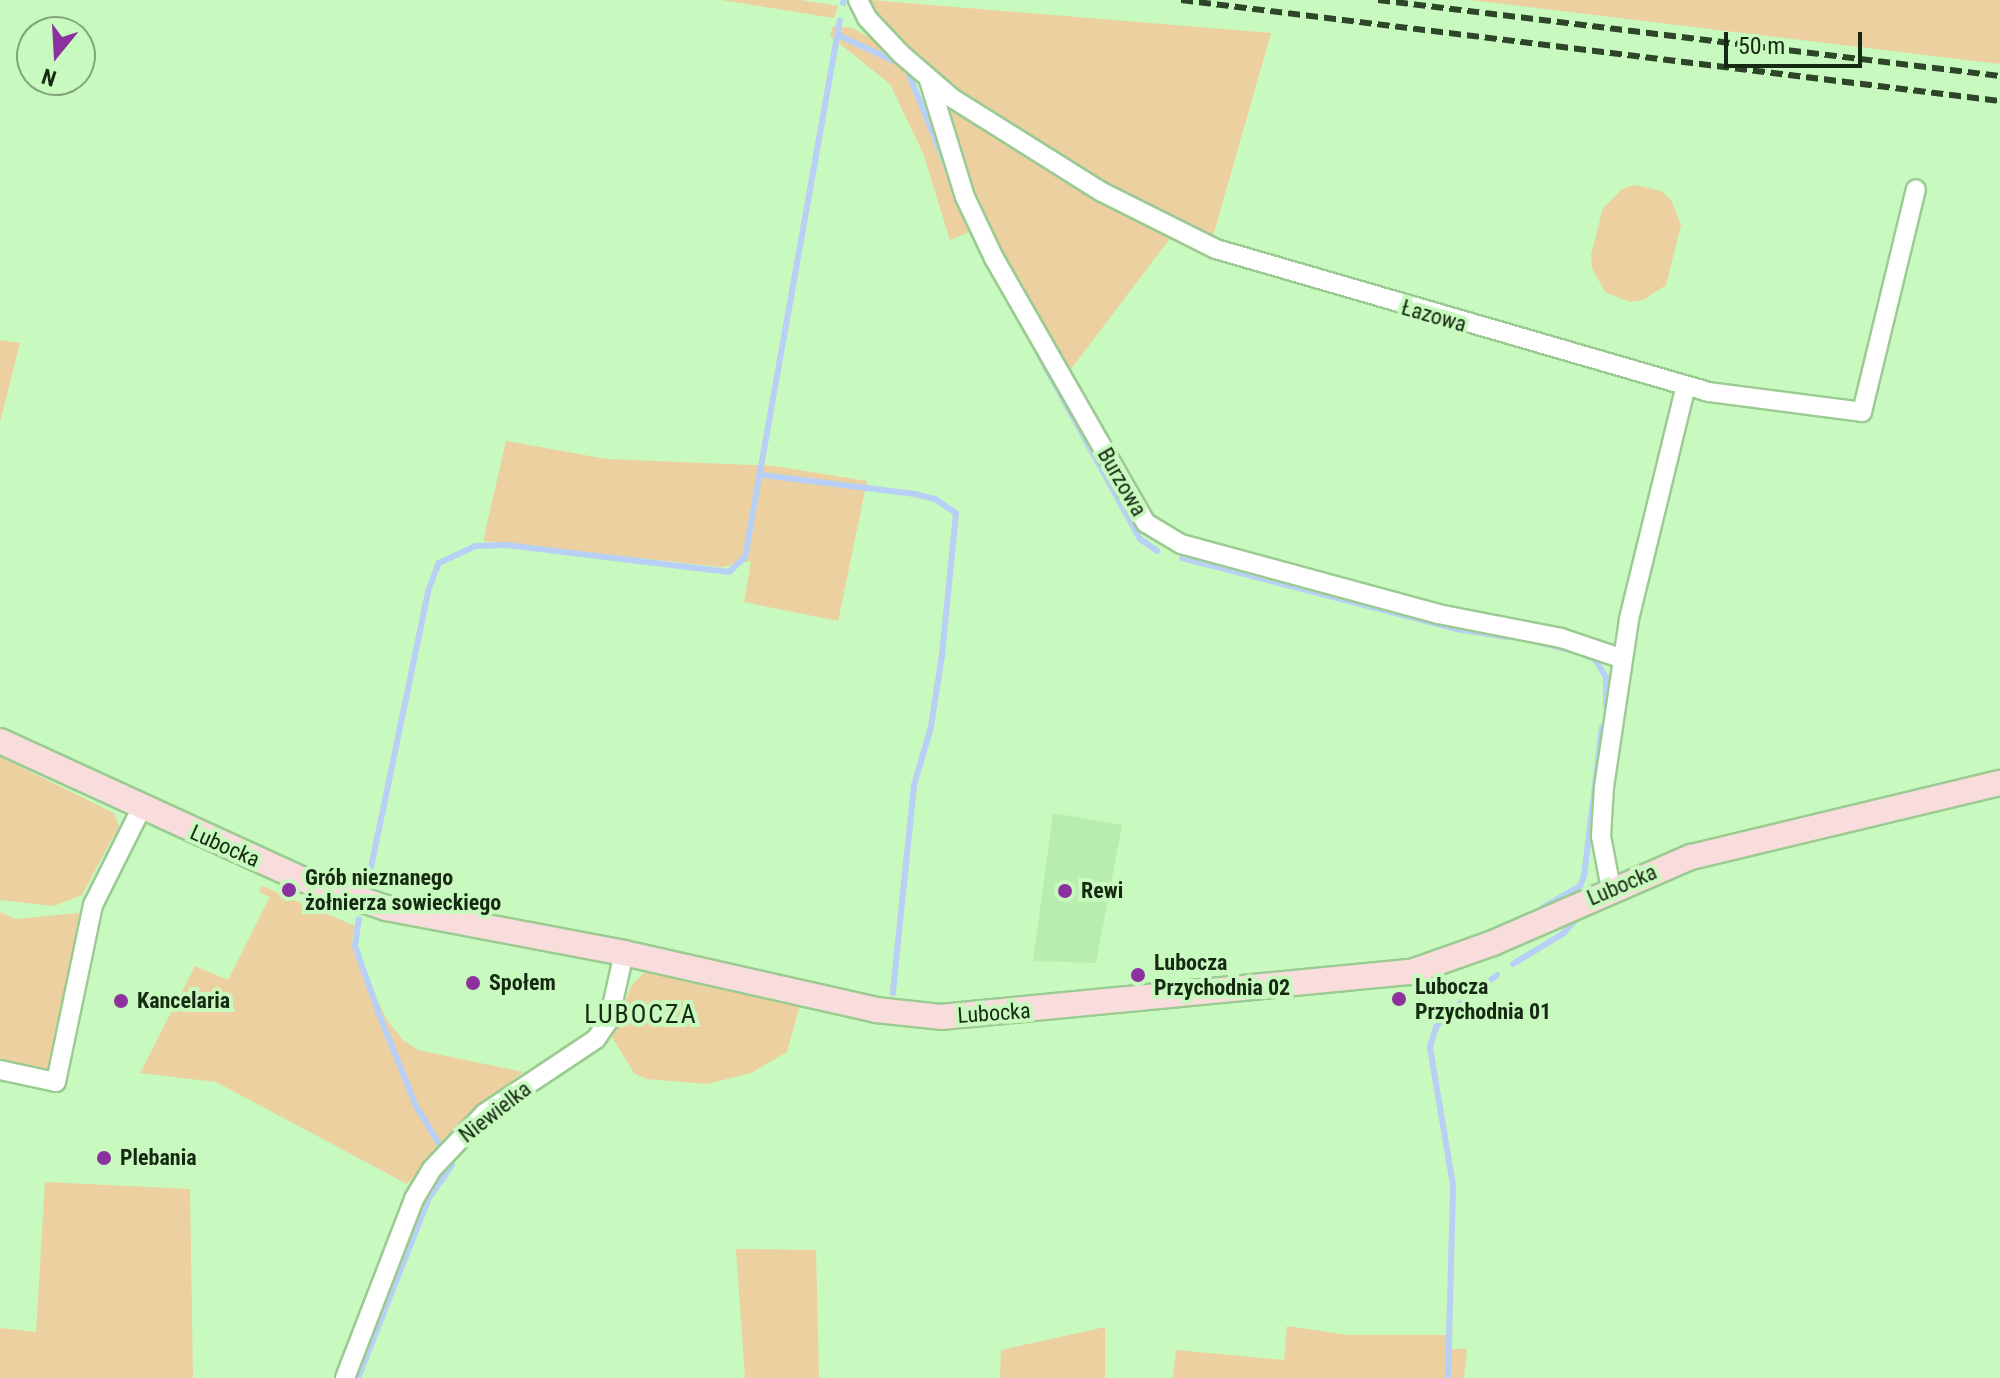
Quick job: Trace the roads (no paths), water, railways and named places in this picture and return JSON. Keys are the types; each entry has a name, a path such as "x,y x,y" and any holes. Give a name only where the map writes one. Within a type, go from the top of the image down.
{"street":[{"name":"Łazowa","path":"858,0 867,18 929,80 1051,163 1216,249 1686,386 1804,408 1862,412 1916,189"},
{"name":"Burzowa","path":"929,80 965,197 994,258 1146,523 1181,544 1438,614 1561,638 1623,659"},
{"path":"1611,889 1601,836 1604,787 1623,659 1686,386"},
{"name":"Lubocka","path":"0,741 141,809 365,902 624,953 876,1010 966,1016 1411,972 1493,943 1611,889 1691,857 2000,783"},
{"path":"0,1070 56,1082 93,905 141,809"},
{"name":"Niewielka","path":"345,1378 414,1199 453,1144 485,1113 596,1039 609,1020 624,953"}],"waterway":[{"path":"368,882 428,591 439,563 475,546 506,545 729,572 745,557 840,20"},
{"path":"838,35 896,62"},
{"path":"909,75 948,170"},
{"path":"964,214 985,258"},
{"path":"1040,357 1140,539 1157,551"},
{"path":"762,475 915,494 935,499 956,513 942,655 931,727 914,785 893,993"},
{"path":"1182,558 1456,629 1507,637"},
{"path":"1542,643 1570,650"},
{"path":"1584,655 1595,659 1606,677 1606,705"},
{"path":"1542,908 1580,886 1584,876 1602,727"},
{"path":"1513,964 1564,933 1578,917"},
{"path":"358,1378 429,1198 452,1165 416,1106 380,1017 355,946 359,919"},
{"path":"1448,1378 1453,1185 1430,1047 1436,1027 1448,1013 1497,975"}],"railway":[{"path":"1181,0 2000,101"},
{"path":"1378,0 2000,76"}],"place":[{"name":"Grób nieznanego żołnierza sowieckiego","path":"289,890"},
{"name":"Rewi","path":"1065,891"},
{"name":"Lubocza Przychodnia 02","path":"1138,975"},
{"name":"Społem","path":"473,983"},
{"name":"Lubocza Przychodnia 01","path":"1399,999"},
{"name":"Kancelaria","path":"121,1001"},
{"name":"Plebania","path":"104,1158"}],"district":[{"name":"LUBOCZA","path":"641,1015"}]}
